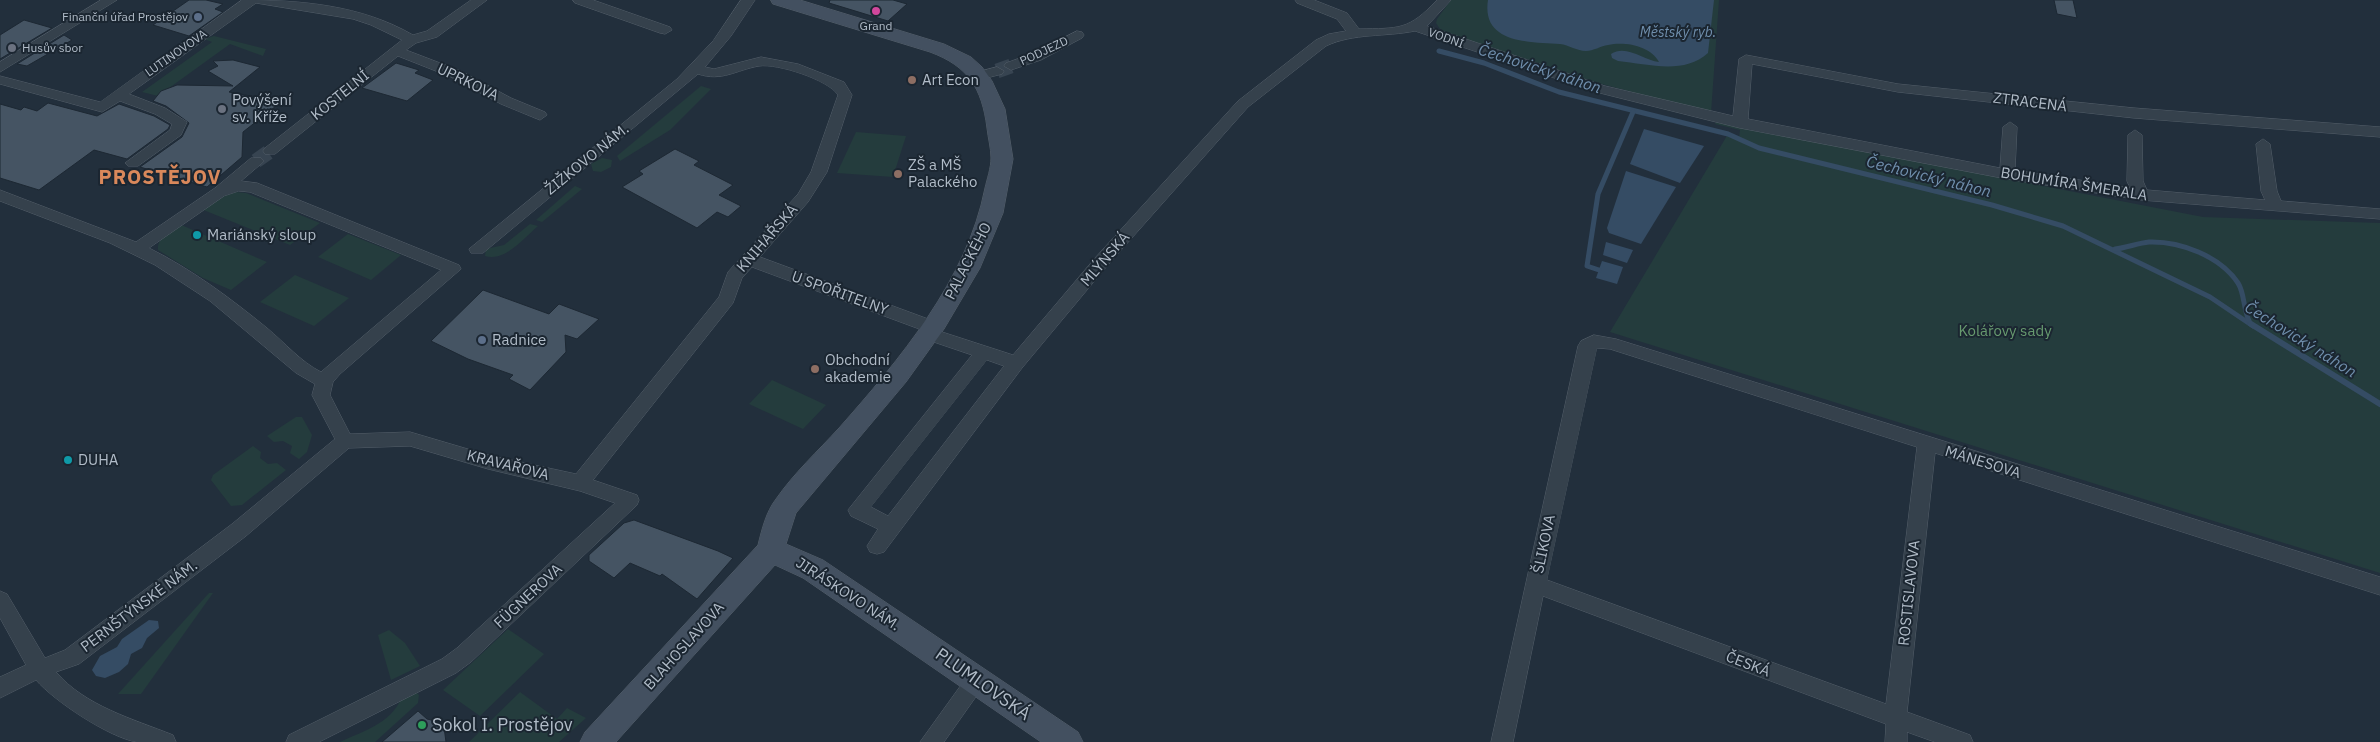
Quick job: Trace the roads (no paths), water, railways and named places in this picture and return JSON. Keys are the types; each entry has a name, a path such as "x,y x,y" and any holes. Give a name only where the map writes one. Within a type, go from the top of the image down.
{"main road":[{"name":"PALACKÉHO","path":"771,550 777,526 786,508 905,367 930,330 984,234 1000,182 1002,159 999,124 986,88 988,73 971,67 951,54 780,0"},
{"name":"JIRÁSKOVO NÁM.","path":"771,550 813,569 924,643"},
{"name":"BLAHOSLAVOVA","path":"596,742 771,550"},
{"name":"PLUMLOVSKÁ","path":"924,643 1068,742"}],"street":[{"path":"0,68 110,0"},
{"name":"KOSTELNÍ","path":"270,151 411,40 432,34 480,0"},
{"path":"580,0 666,30"},
{"name":"ŽIŽKOVO NÁM.","path":"477,249 696,68 748,0"},
{"path":"1302,0 1342,16 1355,33"},
{"path":"1416,27 1425,21 1444,0"},
{"path":"256,1 356,14 393,28 411,40"},
{"name":"LUTINOVOVA","path":"0,80 102,107 256,1"},
{"name":"VODNÍ","path":"1355,33 1389,32 1416,27 1592,87 1713,117"},
{"name":"MLÝNSKÁ","path":"877,546 1016,363 1107,255 1243,104 1321,43 1334,37 1355,33"},
{"name":"PODJEZD","path":"1012,66 1036,57 1077,35"},
{"name":"UPRKOVA","path":"396,51 456,74 506,101 540,115"},
{"name":"ZTRACENÁ","path":"1740,123 1746,59 1898,88 2134,113 2380,132"},
{"name":"KNIHAŘSKÁ","path":"580,483 727,299 734,276 803,198 819,172 845,95 839,86 828,79 798,68 761,61 713,74 696,68"},
{"path":"117,95 160,111 180,122 176,132 133,163"},
{"name":"BOHUMÍRA ŠMERALA","path":"1713,117 2007,174 2141,195 2380,214"},
{"path":"2007,174 2010,127"},
{"path":"2135,136 2135,181 2141,195"},
{"path":"2262,144 2269,191 2276,206"},
{"path":"138,248 219,192 256,161"},
{"path":"219,192 239,186 252,187 453,269 334,369 324,380 321,395 345,441"},
{"path":"0,195 138,248 197,283 270,340 306,372 324,380"},
{"name":"U SPOŘITELNY","path":"748,259 1016,363"},
{"name":"MÁNESOVA","path":"1586,346 1594,341 1610,343 2380,586"},
{"name":"ŠLIKOVA","path":"1502,742 1586,346"},
{"path":"891,526 858,510 984,352"},
{"name":"KRAVAŘOVA","path":"345,441 410,439 488,462 580,483 630,500"},
{"name":"PERNŠTÝNSKÉ NÁM.","path":"0,688 16,678 72,657 239,530 345,441"},
{"name":"ROSTISLAVOVA","path":"1896,742 1921,479 1927,444"},
{"name":"FÜGNEROVA","path":"297,742 420,682 464,656 630,500"},
{"name":"ČESKÁ","path":"1535,584 1962,742"},
{"path":"0,600 41,670 56,686 103,718 165,742"},
{"path":"931,742 976,680"}],"water":[{"name":"Městský ryb.","path":"1488,0 1714,0 1708,53 1688,64 1653,66 1618,61 1612,58 1611,54 1623,51 1659,62 1650,52 1629,44 1615,44 1586,51 1560,44 1510,38 1500,33 1492,25 1488,14"},
{"path":"1644,129 1704,146 1680,183 1630,164"},
{"path":"1626,171 1676,187 1641,244 1609,233 1607,228"},
{"path":"1606,242 1633,250 1627,263 1603,255"},
{"path":"1602,261 1623,267 1617,284 1596,278"},
{"path":"149,620 158,621 159,628 147,638 142,648 131,654 128,664 119,672 105,678 96,676 92,670 100,656 117,647 122,639"}],"waterway":[{"name":"Čechovický náhon","path":"1439,51 1484,63 1559,92 1728,134 1759,148 1992,205 2063,226 2210,297 2253,326"},
{"path":"1599,270 1587,266 1598,194 1633,112"},
{"path":"2115,249 2149,242 2161,242 2186,247 2210,258 2230,273 2238,283 2250,323"},
{"name":"Čechovický náhon","path":"2251,324 2380,404"}],"tunnel":[{"path":"997,71 1011,66"},
{"path":"256,161 270,151"}],"place":[{"name":"Grand","path":"876,11"},
{"name":"Finanční úřad Prostějov","path":"198,17"},
{"name":"Husův sbor","path":"12,48"},
{"name":"Art Econ","path":"912,80"},
{"name":"Povýšení sv. Kříže","path":"222,109"},
{"name":"ZŠ a MŠ Palackého","path":"898,174"},
{"name":"Mariánský sloup","path":"197,235"},
{"name":"Radnice","path":"482,340"},
{"name":"Obchodní akademie","path":"815,369"},
{"name":"DUHA","path":"68,460"},
{"name":"Sokol I. Prostějov","path":"422,725"}],"district":[{"name":"PROSTĚJOV","path":"160,177"}],"park label":[{"name":"Kolářovy sady","path":"2005,331"}]}
